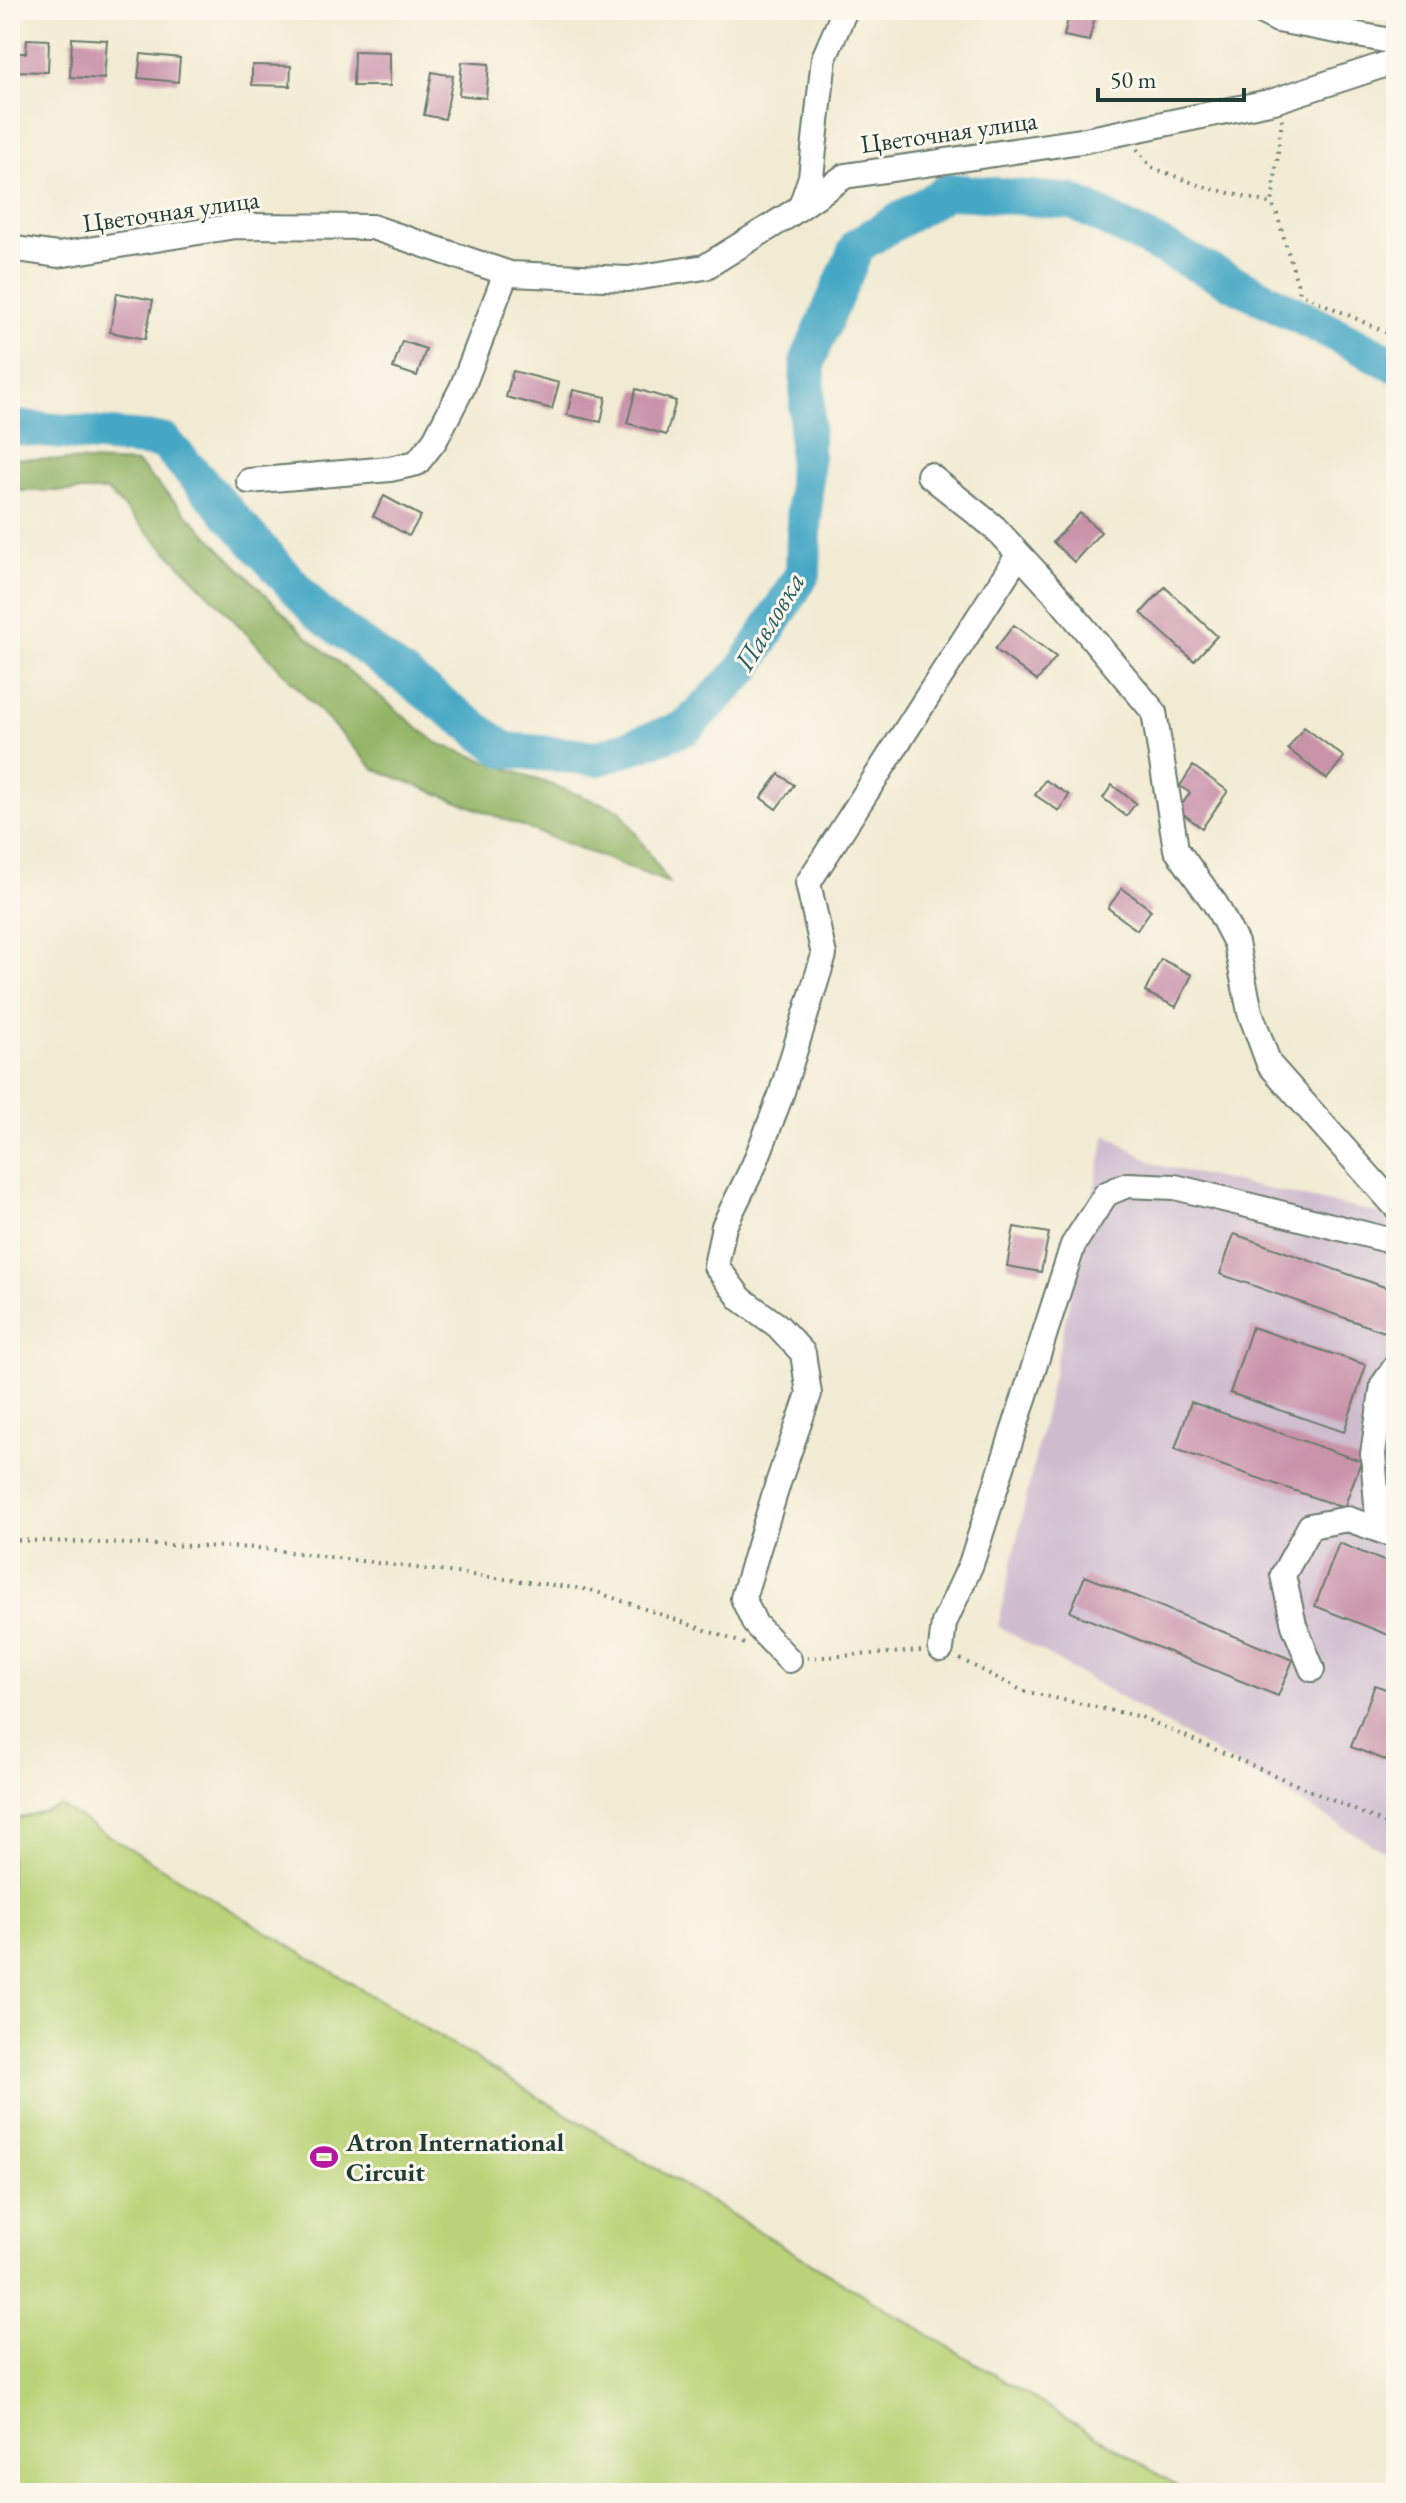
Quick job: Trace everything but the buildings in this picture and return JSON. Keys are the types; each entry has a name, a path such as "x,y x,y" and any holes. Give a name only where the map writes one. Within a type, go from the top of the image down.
{"street":[{"path":"801,206 811,177 824,58 845,10"},
{"path":"1258,10 1278,20 1396,42"},
{"name":"Цветочная улица","path":"10,248 58,255 235,226 372,227 506,273 628,279 705,267 845,176 1081,141 1285,97 1396,61"},
{"path":"249,481 390,469 417,463 435,440 462,388 506,273"},
{"path":"929,475 994,527 1053,591 1154,712 1176,849 1216,905 1236,943 1250,1012 1269,1064 1396,1207"},
{"path":"789,1660 755,1624 743,1598 809,1394 803,1353 778,1326 741,1299 716,1266 724,1226 754,1165 781,1095 824,955 808,883 1019,554"},
{"path":"941,1649 944,1623 971,1564 1073,1245 1106,1194 1127,1185 1175,1187 1396,1242"},
{"path":"1312,1669 1294,1625 1283,1575 1310,1526 1348,1519 1387,1533 1373,1454 1383,1385 1396,1366"}],"path":[{"path":"1285,97 1272,204 1300,293 1396,337"},
{"path":"1124,132 1151,167 1198,185 1272,204"},
{"path":"10,1540 257,1548 591,1590 747,1645"},
{"path":"789,1660 941,1649 1023,1691 1141,1717 1396,1828"}],"shaded area":[{"path":"1106,1134 1157,1165 1382,1214 1396,1234 1396,1858 998,1626"}],"green space":[{"path":"10,458 137,463 307,637 437,743 620,810 669,883 374,769 216,601 107,491 10,491"},
{"name":"Atron International Circuit","path":"60,1806 1189,2493 10,2493 10,1821"}],"waterway":[{"name":"Павловка","path":"10,427 164,441 317,612 505,750 599,758 685,728 743,670 803,573 808,360 858,245 948,191 1073,202 1396,365"}],"place":[{"name":"Atron International Circuit","path":"324,2157"}]}
